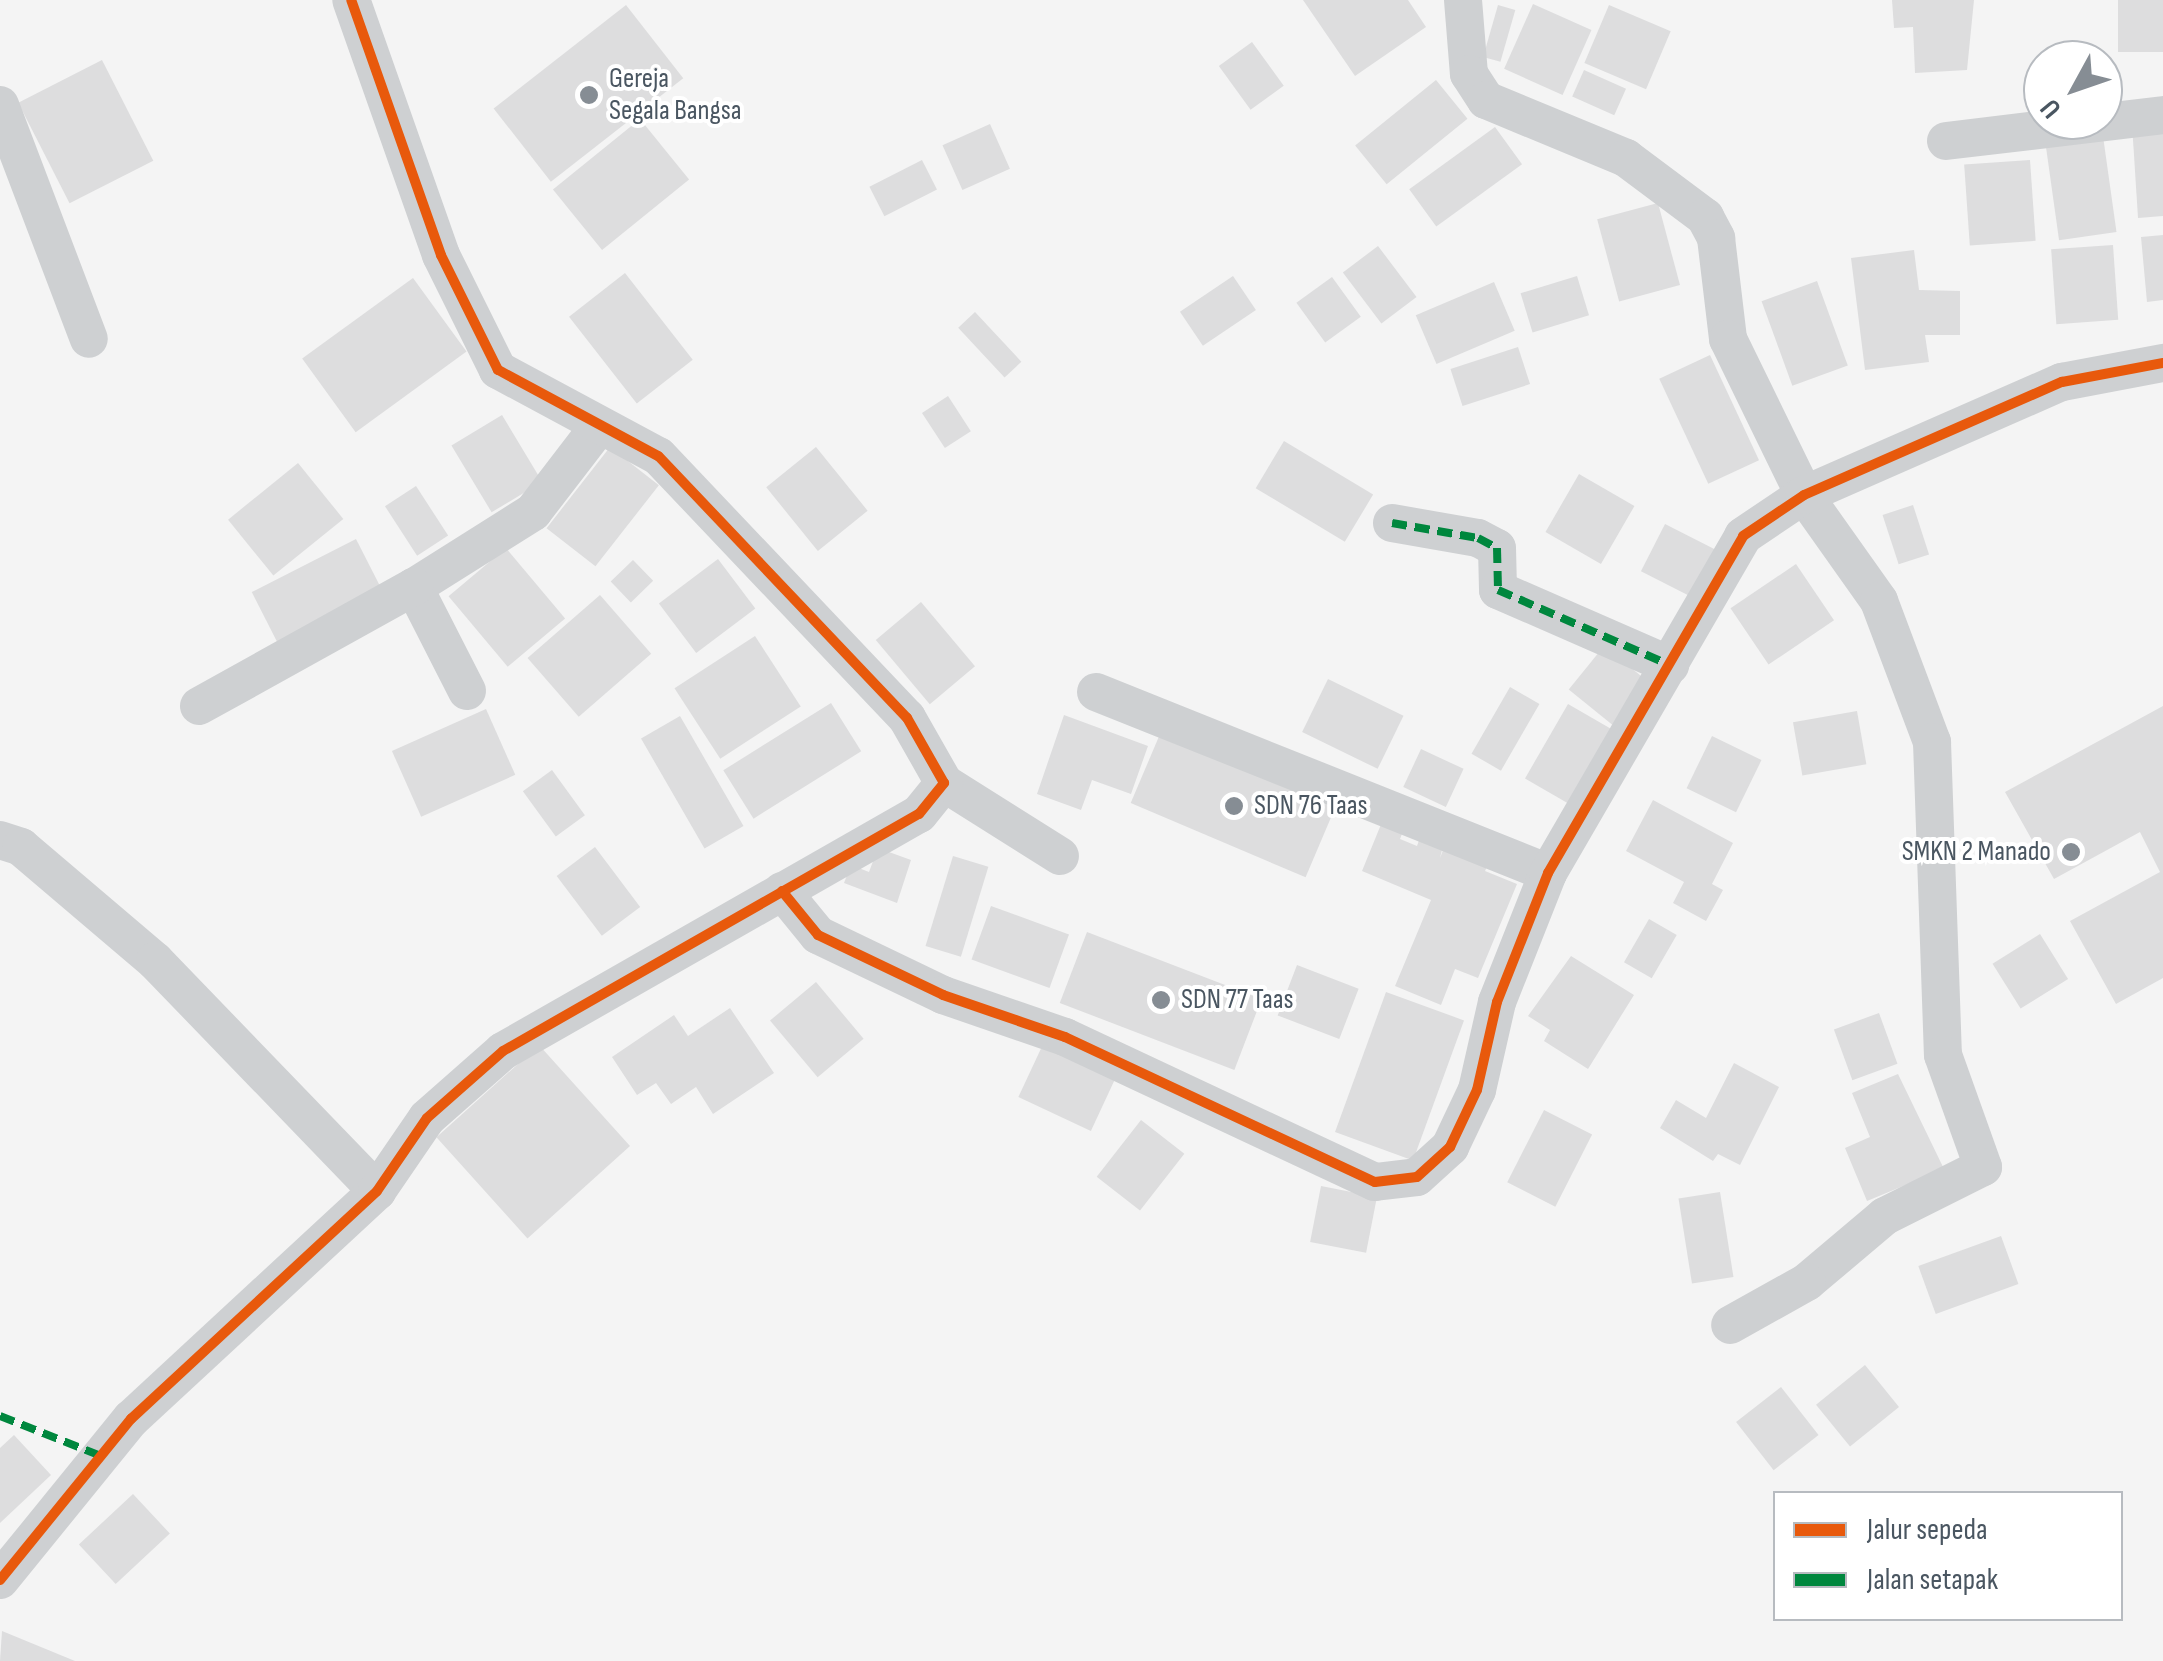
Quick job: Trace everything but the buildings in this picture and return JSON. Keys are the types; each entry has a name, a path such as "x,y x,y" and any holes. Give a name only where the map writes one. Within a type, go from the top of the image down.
{"street":[{"path":"351,0 441,255 498,370 658,456 907,718 944,784 1060,856"},
{"path":"1463,0 1469,74 1486,100 1626,158 1705,218 1716,238 1728,340 1804,495 1879,602 1932,742 1943,1056 1983,1167 1885,1216 1808,1282 1730,1326"},
{"path":"0,105 88,339"},
{"path":"1946,141 2163,115"},
{"path":"782,891 818,936 1375,1182 1417,1177 1450,1147 1548,873 1744,536 1804,495 2062,382 2163,363"},
{"path":"199,706 414,587 534,512 599,426"},
{"path":"1392,523 1478,538 1497,548 1498,590 1670,665"},
{"path":"414,587 468,691"},
{"path":"1096,692 1548,873"},
{"path":"0,1580 131,1419 377,1191 427,1118 504,1051 919,814 944,784"},
{"path":"0,840 21,847 154,961 377,1191"}],"marked path":[{"path":"1392,523 1478,538 1497,548 1498,590 1670,665"},
{"path":"0,1416 101,1456"}],"cycle path":[{"path":"0,1580 131,1419 377,1191 427,1118 503,1051 919,814 944,783 907,718 658,456 498,370 441,255 351,0"},
{"path":"782,891 818,935 943,995 1065,1037 1375,1182 1417,1177 1450,1147 1477,1090 1497,1002 1548,873 1743,536 1804,495 2062,382 2163,363"}],"place":[{"name":"Gereja Segala Bangsa","path":"589,95"},
{"name":"SDN 76 Taas","path":"1234,806"},
{"name":"SMKN 2 Manado","path":"2071,852"},
{"name":"SDN 77 Taas","path":"1161,1000"}]}
